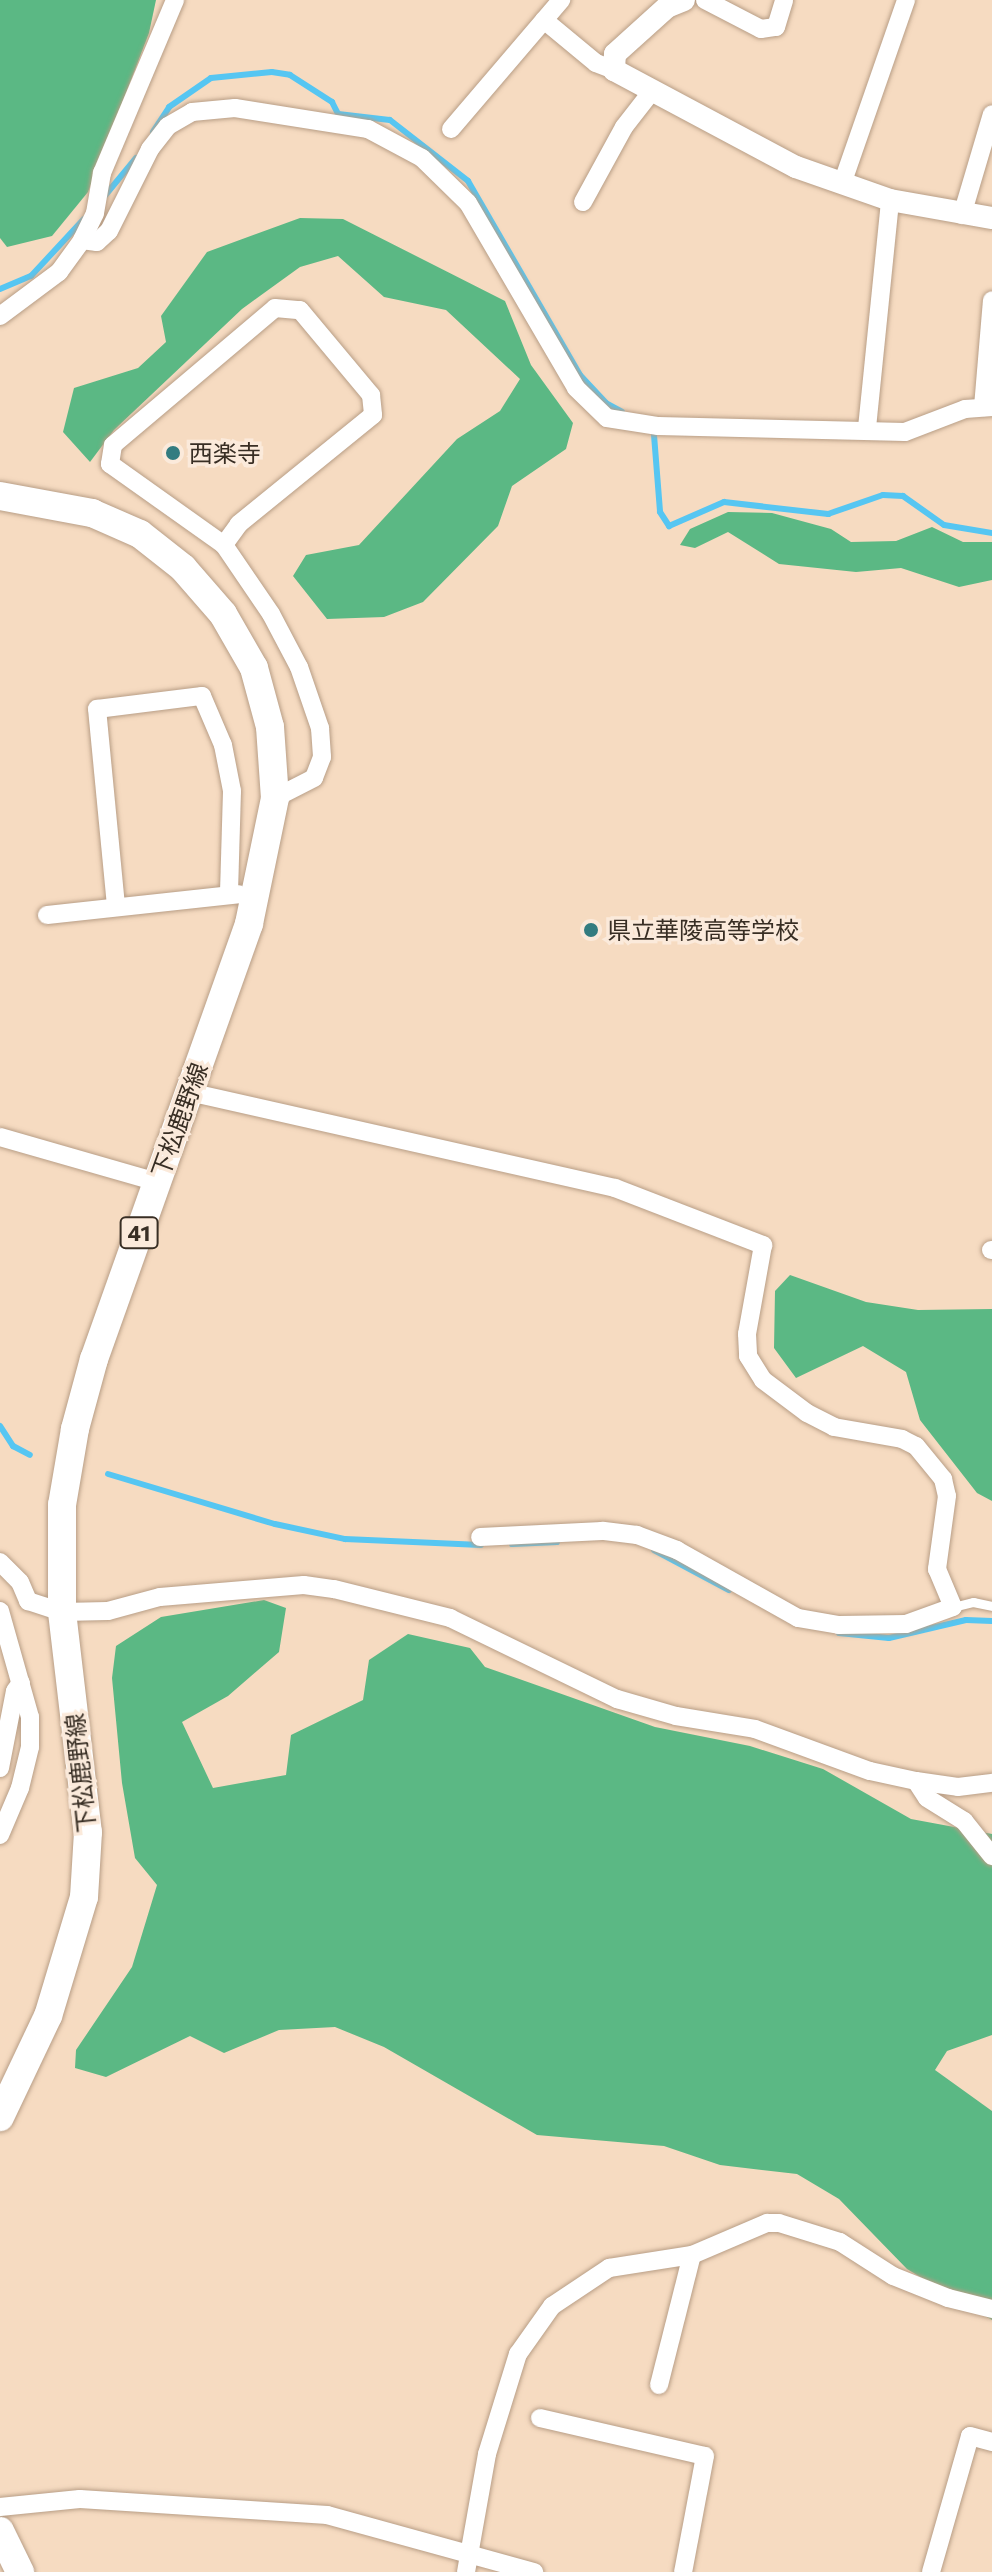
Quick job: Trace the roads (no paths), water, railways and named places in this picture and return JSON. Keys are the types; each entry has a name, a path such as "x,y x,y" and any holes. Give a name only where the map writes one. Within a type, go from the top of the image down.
{"main road":[{"name":"下松鹿野線","path":"0,496 92,513 140,534 183,568 223,614 254,668 270,727 275,798 243,895 189,1092 94,1359 75,1429 62,1505 62,1612 88,1832 84,1897 48,2016 0,2117"},
{"path":"0,2531 20,2572"}],"street":[{"path":"0,316 59,272 82,240 95,213 102,173 175,0"},
{"path":"451,129 561,0"},
{"path":"705,0 761,29 776,27 784,0"},
{"path":"842,184 906,0"},
{"path":"614,70 615,54 671,2"},
{"path":"544,20 596,63 796,167 890,200 992,218"},
{"path":"583,202 624,127 652,91"},
{"path":"82,240 97,242 109,231 150,149 168,126 192,112 235,108 368,129 422,158 468,203 576,388 607,418 658,426 867,428 905,432 988,407 992,300"},
{"path":"962,215 992,114"},
{"path":"867,428 890,200"},
{"path":"224,545 239,524 373,415 371,395 300,310 275,308 113,445 110,464 224,545 278,628 320,728 322,757 314,778 275,798"},
{"path":"47,915 243,895 232,791 223,745 202,696 97,709 116,906"},
{"path":"189,1092 615,1188 763,1245 747,1334 748,1356 763,1380 807,1413 834,1427 902,1439 916,1446 943,1479 947,1496 937,1569 953,1607 906,1624 839,1625 798,1618 677,1550 637,1535 602,1531 480,1537"},
{"path":"0,1137 157,1182"},
{"path":"0,1562 20,1582 28,1601"},
{"path":"0,1835 30,1747 30,1717 2,1615 28,1601 62,1612 108,1611 160,1597 275,1587 334,1589 450,1618 617,1699 755,1729 870,1771 958,1787 992,1783"},
{"path":"0,1768 21,1683"},
{"path":"916,1781 927,1798 964,1821 992,1856"},
{"path":"468,2564 487,2454 525,2339 552,2306 609,2268 692,2255 779,2223 840,2242 893,2276 948,2298 992,2309"},
{"path":"659,2385 692,2255"},
{"path":"540,2418 705,2456 683,2572"},
{"path":"931,2572 970,2436 992,2442"},
{"path":"0,2507 80,2499 327,2515 468,2564 534,2572"}],"lane":[{"path":"953,1607 973,1602 992,1606"}],"waterway":[{"path":"153,132 169,107 211,78 272,72 290,75 332,102 338,114 390,120 468,181 580,375 606,403 622,412"},
{"path":"103,198 136,158"},
{"path":"0,289 31,276 84,219"},
{"path":"654,435 660,512 669,526 724,502 828,514 883,495 903,496 944,525 992,533"},
{"path":"0,1426 13,1446 30,1455"},
{"path":"108,1474 275,1524 345,1539 481,1545"},
{"path":"512,1544 557,1542"},
{"path":"654,1550 729,1590"},
{"path":"839,1633 889,1638 966,1620 992,1621"}],"place":[{"name":"西楽寺","path":"173,453"},
{"name":"県立華陵高等学校","path":"591,930"}]}
